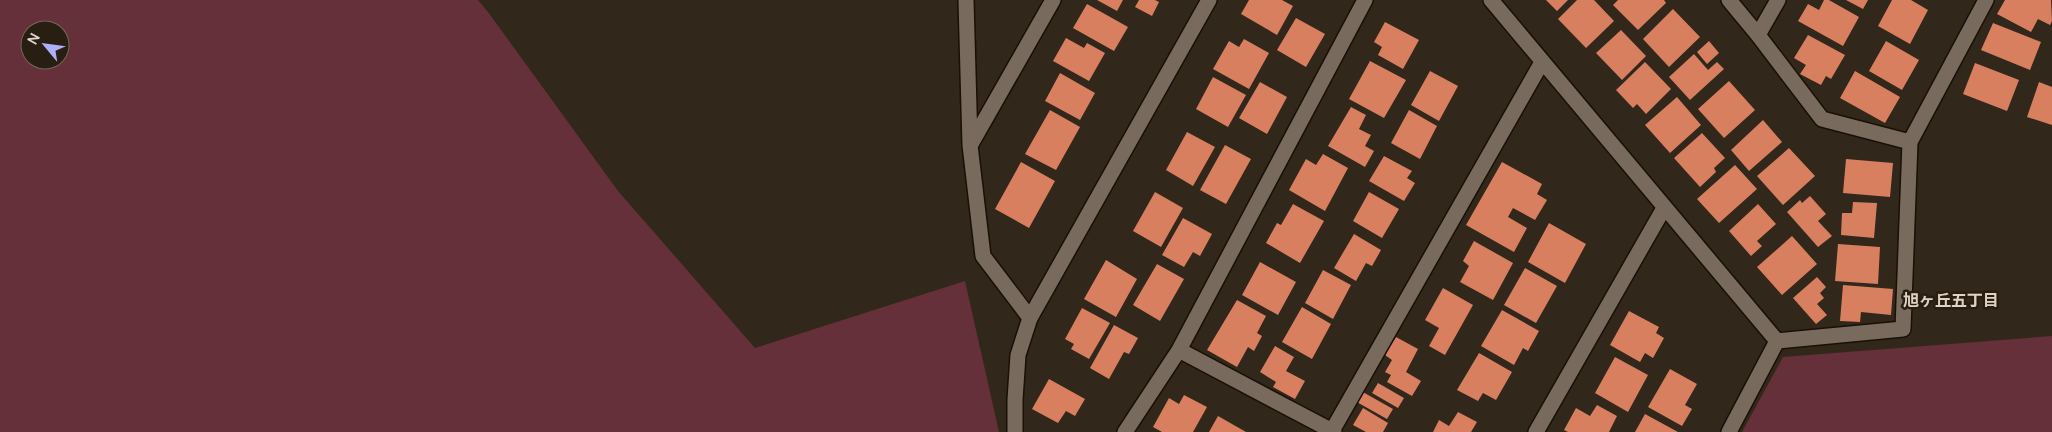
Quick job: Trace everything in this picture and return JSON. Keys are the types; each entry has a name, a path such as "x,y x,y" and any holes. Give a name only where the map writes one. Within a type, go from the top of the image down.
{"street":[{"path":"966,0 970,145 983,256 1030,318"},
{"path":"970,145 1053,0"},
{"path":"1015,432 1018,355 1030,318 1209,0"},
{"path":"1125,432 1179,350 1365,0"},
{"path":"1491,0 1777,341"},
{"path":"1729,0 1822,119 1910,142"},
{"path":"1758,35 1778,0"},
{"path":"1777,341 1903,329 1910,142 1986,0"},
{"path":"1179,350 1333,432 1542,62"},
{"path":"1536,432 1664,208"},
{"path":"1729,432 1777,341"}],"shaded area":[{"path":"0,0 478,0 618,191 755,348 965,281 999,432 0,432"},
{"path":"2052,336 2052,432 1742,432 1783,357"}],"building":[{"path":"1097,0 1123,0 1117,11"},
{"path":"1139,0 1155,0 1159,2 1152,16 1135,7"},
{"path":"1249,0 1282,0 1293,6 1277,35 1241,14"},
{"path":"1546,0 1568,0 1557,11"},
{"path":"1577,0 1594,0 1614,21 1586,48 1558,19"},
{"path":"1618,0 1664,0 1666,3 1638,30 1613,5"},
{"path":"1824,0 1829,0 1859,17 1843,46 1798,21 1808,4 1819,10"},
{"path":"1846,0 1868,0 1863,9"},
{"path":"1892,0 1911,0 1928,10 1910,44 1878,26"},
{"path":"2005,0 2051,0 2052,21 2050,25 2038,19 2031,32 1997,14"},
{"path":"1087,4 1128,27 1114,51 1073,28"},
{"path":"1673,9 1700,37 1669,67 1643,39"},
{"path":"1296,18 1325,34 1306,67 1277,50"},
{"path":"1385,22 1419,40 1403,69 1378,55 1382,47 1374,42"},
{"path":"1993,23 2041,42 2030,70 1981,50"},
{"path":"1621,30 1646,56 1622,80 1596,53"},
{"path":"1808,35 1845,55 1831,79 1826,76 1821,85 1800,74 1806,65 1794,58"},
{"path":"1066,38 1084,48 1087,43 1105,53 1089,81 1053,61"},
{"path":"1244,39 1269,53 1249,89 1213,69 1229,41 1239,47"},
{"path":"1709,41 1719,53 1707,64 1697,52"},
{"path":"1886,41 1919,60 1902,90 1869,71"},
{"path":"1694,54 1708,70 1717,62 1724,69 1690,100 1669,77"},
{"path":"1370,61 1406,80 1384,118 1349,99"},
{"path":"1645,62 1671,89 1646,114 1637,104 1633,108 1616,90"},
{"path":"1975,63 2019,80 2007,111 1963,94"},
{"path":"1430,71 1458,86 1439,121 1411,105"},
{"path":"1855,71 1900,97 1885,123 1840,98"},
{"path":"1060,73 1095,93 1080,120 1045,101"},
{"path":"1213,77 1246,95 1228,127 1196,109"},
{"path":"1729,81 1755,110 1724,138 1698,109"},
{"path":"1260,82 1287,97 1267,134 1239,118"},
{"path":"2039,82 2052,87 2052,125 2027,117"},
{"path":"1677,97 1701,125 1670,153 1645,125"},
{"path":"1351,107 1366,115 1359,129 1371,135 1365,146 1374,151 1365,167 1328,146"},
{"path":"1050,110 1080,127 1056,170 1025,154"},
{"path":"1409,110 1437,126 1420,159 1391,143"},
{"path":"1763,120 1782,142 1749,171 1731,150"},
{"path":"1187,132 1215,147 1193,186 1166,170"},
{"path":"1702,133 1725,158 1714,168 1716,172 1700,187 1674,158"},
{"path":"1225,145 1251,159 1226,204 1200,190"},
{"path":"1789,148 1815,176 1783,205 1757,176"},
{"path":"1323,154 1348,168 1325,211 1289,190 1306,159 1316,165"},
{"path":"1384,156 1412,171 1407,178 1415,183 1404,201 1369,181"},
{"path":"1846,159 1893,163 1890,197 1843,193"},
{"path":"1021,162 1055,181 1029,228 995,209"},
{"path":"1502,162 1542,184 1537,194 1547,200 1535,220 1513,208 1508,217 1527,228 1514,252 1466,225"},
{"path":"1735,165 1757,189 1719,223 1697,199"},
{"path":"1155,192 1183,208 1161,247 1133,231"},
{"path":"1369,192 1399,209 1382,238 1353,221"},
{"path":"1810,196 1826,214 1818,221 1832,236 1818,247 1787,212 1800,200 1802,203"},
{"path":"1853,202 1877,203 1874,238 1841,235 1842,213 1852,213"},
{"path":"1293,204 1324,221 1300,263 1266,243 1277,223 1281,225"},
{"path":"1758,204 1776,224 1757,241 1762,246 1751,256 1729,231"},
{"path":"1183,218 1212,234 1200,256 1193,252 1184,267 1162,255"},
{"path":"1549,223 1586,244 1565,283 1528,262"},
{"path":"1354,234 1381,250 1372,266 1366,263 1356,281 1334,268"},
{"path":"1792,236 1817,264 1782,295 1757,267"},
{"path":"1474,241 1513,263 1493,300 1460,282 1469,266 1463,261"},
{"path":"1838,244 1880,247 1878,284 1835,281"},
{"path":"1106,260 1137,279 1116,317 1084,299"},
{"path":"1260,262 1296,282 1278,315 1242,295"},
{"path":"1157,264 1184,279 1160,321 1133,305"},
{"path":"1525,268 1557,286 1536,323 1504,305"},
{"path":"1323,270 1351,285 1333,319 1305,303"},
{"path":"1817,277 1826,287 1820,293 1824,298 1817,304 1827,315 1816,324 1793,298"},
{"path":"1843,285 1893,289 1891,315 1861,312 1860,322 1840,321"},
{"path":"1443,288 1473,305 1445,355 1429,346 1439,328 1425,320"},
{"path":"1237,300 1266,316 1257,333 1262,336 1254,351 1248,347 1237,367 1207,350"},
{"path":"1302,307 1331,324 1312,359 1282,342"},
{"path":"1082,308 1110,323 1089,359 1071,349 1074,344 1065,339"},
{"path":"1502,310 1539,331 1528,351 1523,348 1514,365 1481,346"},
{"path":"1629,311 1659,327 1656,333 1664,338 1653,358 1645,353 1640,362 1610,345"},
{"path":"1114,325 1138,338 1129,354 1124,352 1109,379 1090,368"},
{"path":"1396,337 1418,349 1406,372 1421,381 1412,396 1387,382 1391,375 1385,372 1392,360 1385,355"},
{"path":"1275,346 1294,357 1286,371 1305,381 1295,399 1273,387 1276,382 1260,372"},
{"path":"1479,353 1512,372 1496,400 1483,393 1478,401 1457,390"},
{"path":"1615,357 1648,375 1628,412 1595,393"},
{"path":"1670,369 1697,384 1685,405 1692,409 1682,426 1648,407"},
{"path":"1049,379 1085,399 1075,416 1066,411 1058,423 1032,409"},
{"path":"1378,383 1404,398 1398,408 1372,393"},
{"path":"1361,391 1393,409 1387,419 1355,401"},
{"path":"1184,395 1207,407 1193,432 1162,432 1153,427 1169,398 1179,404"},
{"path":"1597,405 1617,416 1609,432 1568,432 1564,430 1576,408 1590,416"},
{"path":"1363,408 1388,423 1383,432 1366,432 1353,425"},
{"path":"1458,412 1477,422 1471,432 1433,432 1439,420 1449,426"},
{"path":"1645,414 1678,432 1635,432"},
{"path":"1218,416 1246,432 1209,432"}],"district":[{"name":"旭ヶ丘五丁目","path":"1951,300"}]}
